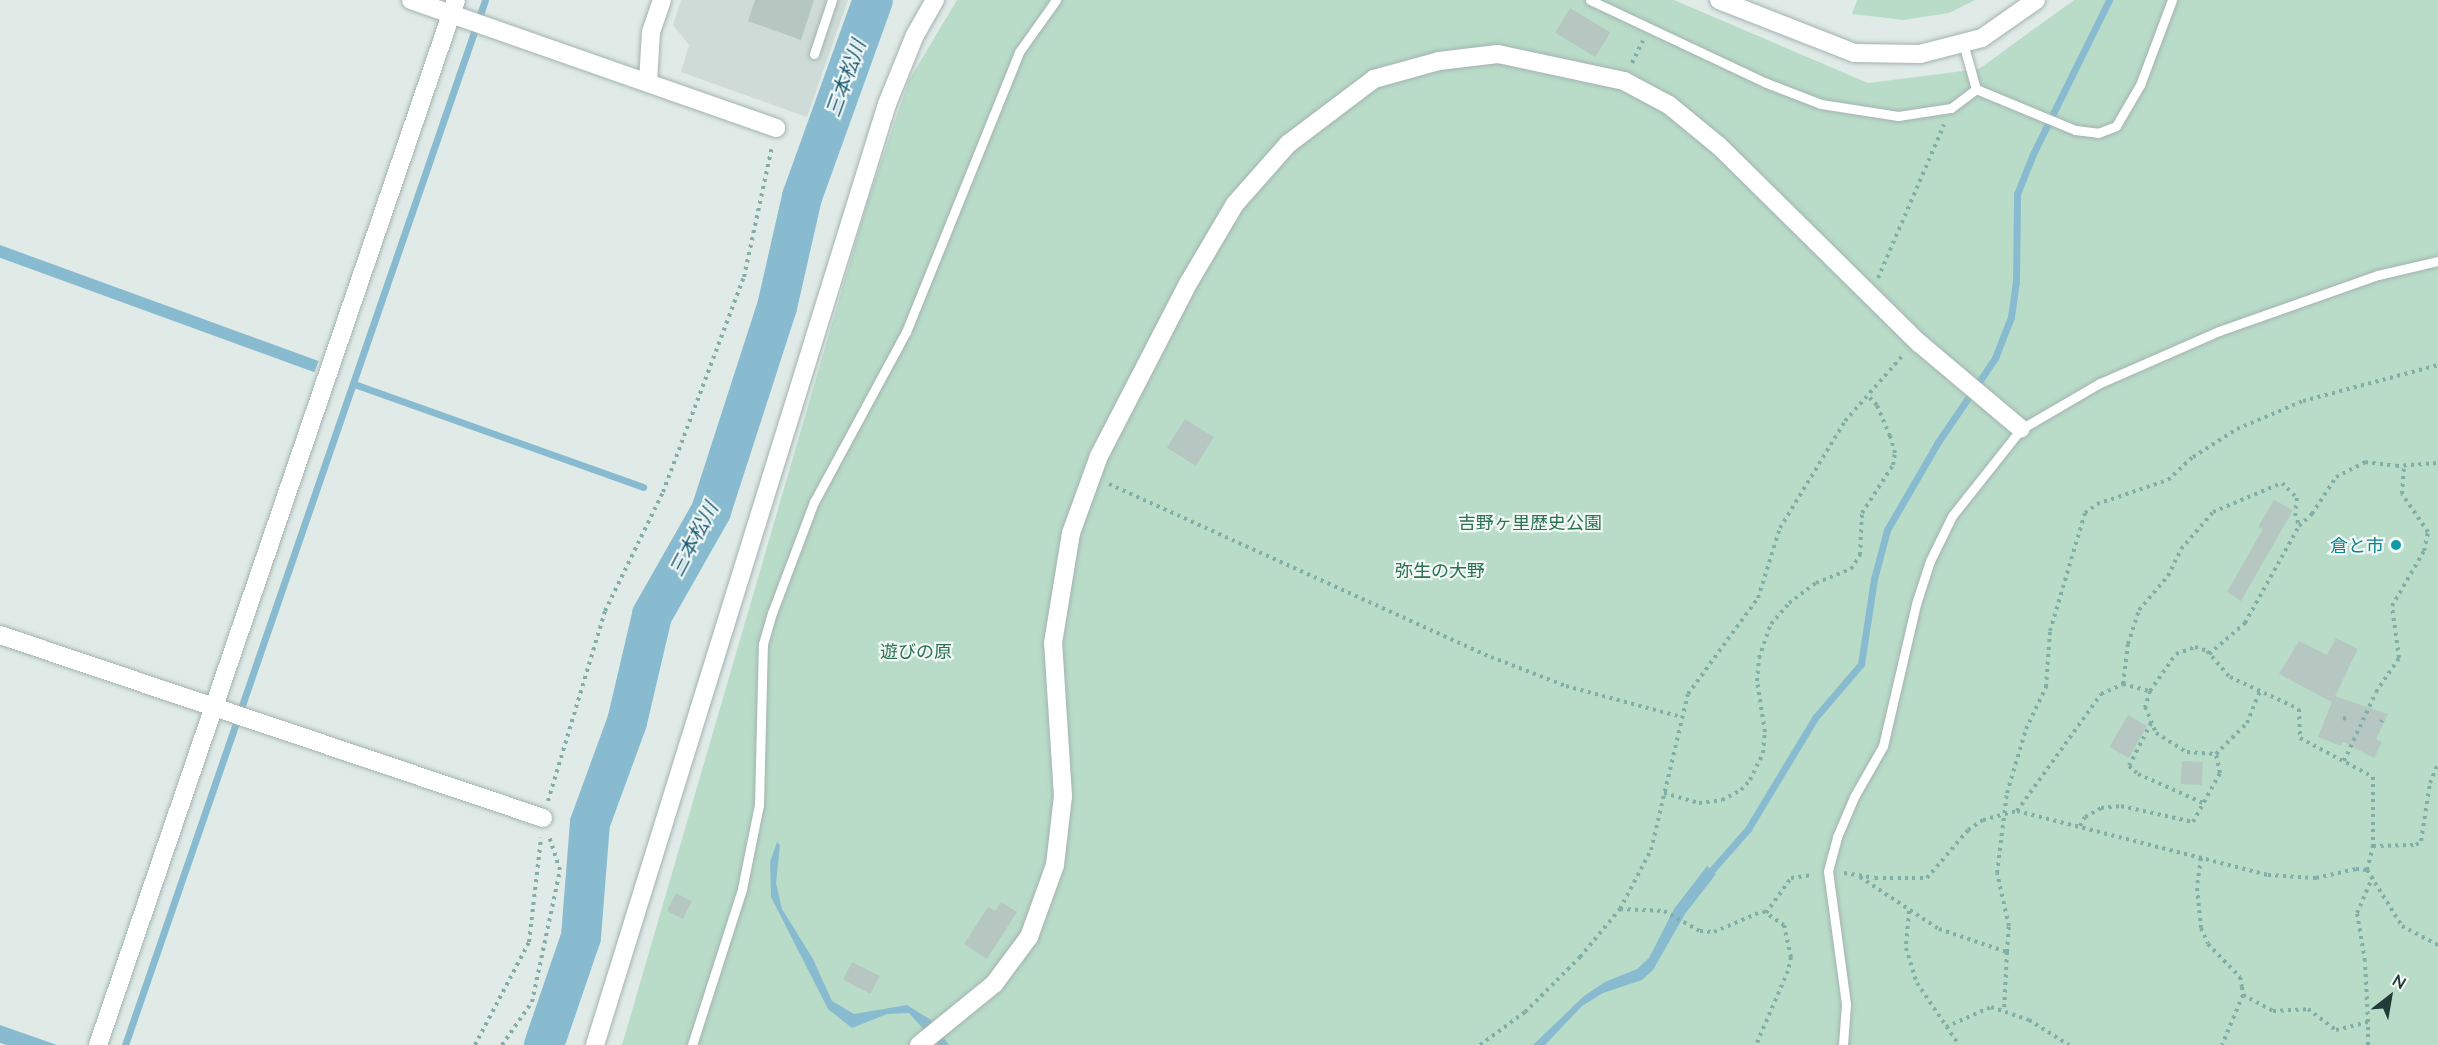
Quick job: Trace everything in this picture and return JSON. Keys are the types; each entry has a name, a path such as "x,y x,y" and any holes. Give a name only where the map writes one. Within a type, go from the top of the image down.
{"street":[{"path":"411,0 457,11 487,27 776,128"},
{"path":"648,82 651,32 662,0"},
{"path":"596,1045 887,104 915,35 935,0"},
{"path":"1719,0 1854,53 1920,54 1982,38 2036,0"},
{"path":"98,1045 230,715 457,11"},
{"path":"919,1045 994,984 1029,938 1055,865 1063,796 1053,643 1071,533 1091,476 1128,397 1235,204 1288,144 1374,79 1438,62 1498,54 1624,81 1669,105 1719,146 1919,343 2021,429"},
{"path":"0,635 230,715 543,818"}],"lane":[{"path":"814,54 832,0"},
{"path":"692,1045 742,889 759,806 763,644 776,601 814,502 906,332 1019,52 1056,0"},
{"path":"1590,0 1649,29 1821,104 1898,116 1951,108 1976,89"},
{"path":"1976,89 2075,130 2098,134 2116,126 2140,86 2172,0"},
{"path":"1963,43 1976,89"},
{"path":"1844,1045 1846,1004 1828,871 1837,837 1854,797 1883,746 1930,561 1952,516 2021,429 2100,383 2219,331 2378,275 2438,261"}],"path":[{"path":"1624,81 1649,29"},
{"path":"1868,294 1886,265 1951,108"},
{"path":"476,1045 529,942 543,818 604,611 663,492 744,277 776,128"},
{"path":"1480,1045 1525,1012 1580,957 1620,909 1651,850 1688,694 1758,598 1780,528 1845,421 1894,362 1919,343"},
{"path":"2004,1011 2009,926 1997,873 2004,815 2026,729 2046,687 2050,631 2085,513 2097,504 2168,480 2193,457 2237,429 2303,401 2438,365"},
{"path":"1664,793 1699,803 1722,800 1741,790 1750,780 1763,753 1765,732 1757,681 1759,658 1771,624 1789,603 1816,583 1851,569 1860,555 1862,513 1893,465 1890,436 1877,405 1867,394"},
{"path":"2209,654 2245,623 2298,526 2312,514 2336,477 2365,462 2404,465 2438,463"},
{"path":"2344,761 2376,692 2399,658 2392,606 2424,551 2428,532 2402,494 2404,465"},
{"path":"1091,476 1491,657 1566,686 1682,717"},
{"path":"2123,684 2128,644 2139,610 2168,576 2181,549 2213,512 2282,483 2297,498 2295,513 2298,526"},
{"path":"2260,691 2247,723 2216,753 2187,752 2156,733 2145,707 2150,691 2176,654 2195,647 2209,654 2230,677 2299,709 2300,738 2373,777 2373,846 2367,870"},
{"path":"2017,811 2101,694 2123,684 2150,691"},
{"path":"2151,723 2129,766 2138,774 2203,803"},
{"path":"2080,826 2085,817 2101,808 2121,806 2193,822 2220,773 2216,753"},
{"path":"2373,846 2416,845 2421,841 2430,783 2438,763"},
{"path":"1620,909 1664,912 1700,931 1714,932 1766,913 1791,878 1828,871 1857,875 1927,878 1968,830 1983,820 2017,811 2268,875 2316,878 2356,869 2367,870 2373,876 2402,926 2438,945"},
{"path":"502,1045 532,1002 560,870 543,818"},
{"path":"2201,858 2197,898 2201,928 2208,944 2240,978 2243,995 2222,1045"},
{"path":"1857,875 1939,929 2007,952"},
{"path":"2368,1045 2365,961 2356,913 2373,876"},
{"path":"1909,911 1906,948 1917,983 1959,1045"},
{"path":"1756,1045 1777,1004 1791,957 1784,925 1766,913"},
{"path":"2243,995 2273,1011 2308,1009 2336,1030 2368,1022"},
{"path":"1946,1027 1991,1007 2029,1020 2069,1045"}],"shaded area":[{"path":"681,0 848,0 807,117 681,72 689,45 673,25"}],"green space":[{"name":"吉野ヶ里歴史公園","path":"957,0 1674,0 1868,83 1979,69 2074,0 2438,0 2438,1045 622,1045 868,200 909,80"},
{"path":"1857,0 1975,0 1949,13 1903,20 1852,14"}],"water":[{"path":"0,245 319,361 314,372 0,258"},
{"path":"777,842 780,845 776,883 782,909 813,959 832,1001 854,1014 907,1005 931,1020 949,1045 938,1045 909,1013 887,1014 852,1028 828,1009 771,897 770,862"},
{"path":"1707,866 1716,874 1685,914 1653,970 1642,980 1603,993 1582,1006 1545,1045 1533,1045 1584,996 1605,982 1637,969 1649,958 1674,909"},
{"path":"0,1025 57,1045 0,1043"}],"building":[{"path":"755,0 814,0 801,40 748,21"},
{"path":"1570,8 1610,32 1595,57 1555,33"},
{"path":"1185,419 1214,437 1196,466 1167,448"},
{"path":"2274,500 2293,510 2241,601 2227,592 2263,529 2258,527"},
{"path":"2336,638 2358,649 2335,696 2388,714 2376,739 2382,742 2374,758 2343,742 2341,746 2318,737 2332,702 2279,674 2299,641 2327,655"},
{"path":"2128,715 2147,726 2129,758 2110,747"},
{"path":"2182,761 2203,762 2202,785 2181,784"},
{"path":"676,893 692,901 683,919 667,911"},
{"path":"1001,902 1017,912 987,959 964,944 988,907 995,911"},
{"path":"852,962 880,976 871,994 843,980"}],"waterway":[{"path":"125,1045 485,0"},
{"name":"三本松川","path":"544,1045 581,937 590,823 627,722 652,615 711,511 777,307 802,197 873,0"},
{"path":"1712,870 1748,829 1815,718 1861,664 1874,579 1887,530 1938,442 1995,358 2011,317 2016,282 2017,194 2033,154 2109,0"},
{"path":"354,384 643,487"}],"place":[{"name":"倉と市","path":"2396,545"}],"park label":[{"name":"弥生の大野","path":"1440,570"},
{"name":"遊びの原","path":"916,651"}]}
